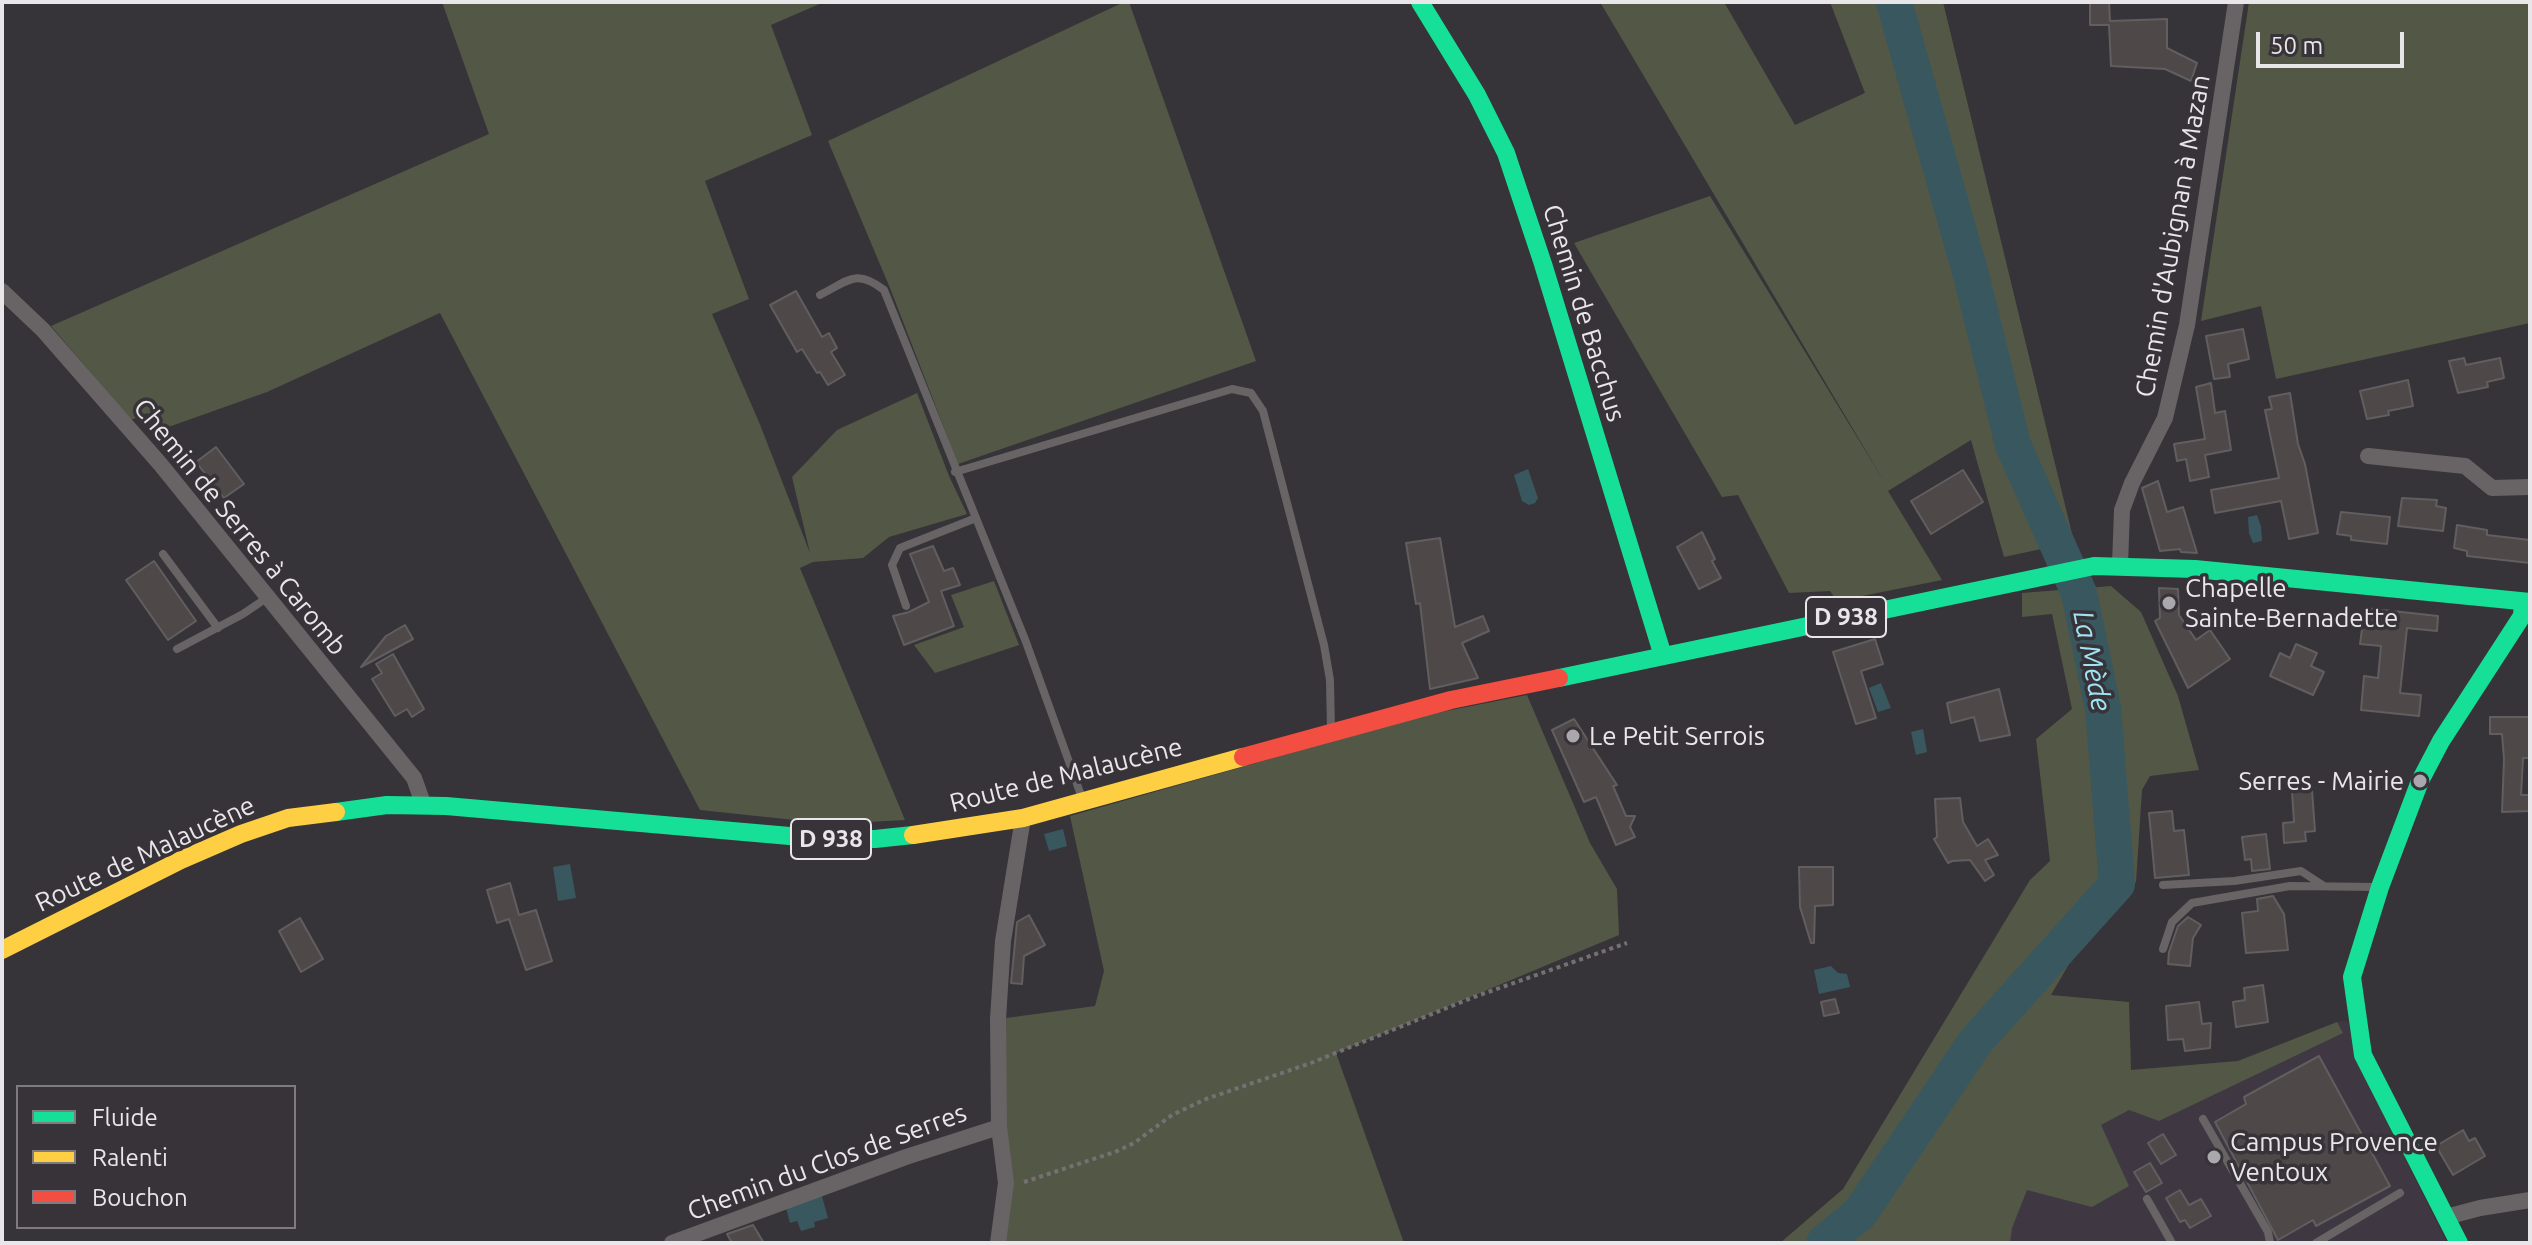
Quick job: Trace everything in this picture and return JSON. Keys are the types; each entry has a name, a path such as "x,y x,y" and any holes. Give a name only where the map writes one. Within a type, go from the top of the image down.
{"main road":[{"name":"Chemin de Bacchus","path":"1420,2 1477,95 1506,153 1663,656"},
{"name":"Route de Malaucène","path":"2,950 181,860 288,818 387,805 500,810 824,839 875,839 927,834 1023,818 1451,700 2094,566 2120,565"},
{"name":"D 938","path":"2120,565 2195,569 2527,602"},
{"path":"2459,1243 2363,1055 2352,977 2380,887 2434,754 2522,616 2527,602"}],"street":[{"name":"Chemin d'Aubignan à Mazan","path":"2120,565 2122,510 2165,418 2187,325 2236,2"},
{"name":"Chemin de Serres à Caromb","path":"2,291 43,330 141,442 414,778 424,806"},
{"path":"2368,456 2465,466 2492,488 2530,487"},
{"path":"998,1243 1006,1183 999,1127 998,1019 1003,941 1023,818"},
{"name":"Chemin du Clos de Serres","path":"672,1243 906,1157 999,1127"},
{"path":"2446,1217 2530,1200"}],"lane":[{"path":"820,295 855,278 869,279 884,290 1026,642 1083,802"},
{"path":"955,472 1232,389 1251,393 1263,411 1324,645 1330,680 1331,731"},
{"path":"906,606 892,565 900,548 976,518"},
{"path":"163,554 218,628"},
{"path":"177,649 268,597"},
{"path":"2163,885 2234,881 2301,871 2325,887"},
{"path":"2163,949 2172,922 2192,903 2290,886 2380,887"},
{"path":"2203,1119 2268,1232 2270,1243"},
{"path":"2316,1243 2400,1193"},
{"path":"2147,1199 2172,1243"}],"path":[{"path":"1006,1183 1030,1181 1115,1152 1134,1143 1172,1115 1206,1099 1311,1063 1558,965 1627,943"}],"shaded area":[{"name":"Campus Provence Ventoux","path":"2348,1021 2356,1060 2447,1243 1917,1243 2130,1070 2238,1061 2337,1022"}],"green space":[{"path":"442,2 824,2 771,25 812,135 705,181 749,299 712,314 759,422 810,553 792,477 837,430 917,393 967,514 889,537 863,558 813,562 800,568 905,820 832,824 700,810 440,313 267,392 160,430 147,413 131,420 51,326 489,134"},
{"path":"1129,2 1256,361 958,464 890,288 828,141"},
{"path":"1600,2 1724,2 1795,125 1865,93 1830,2 1943,2 2074,542 2004,557 1971,440 1888,491 1942,580 1837,601 1830,591 1789,593 1738,495 1722,497 1574,243 1710,196 1885,483"},
{"path":"2249,2 2530,2 2530,323 2276,379 2261,306 2201,321"},
{"path":"994,581 1019,645 935,673 914,645 964,627 951,595"},
{"path":"2111,586 2141,612 2178,696 2199,770 2150,776 2142,790 2136,882 2083,940 2051,995 2129,1002 2131,1070 2238,1061 2337,1022 2343,1033 2159,1121 2129,1110 2101,1125 2129,1186 2092,1207 2027,1190 2012,1228 2010,1243 1780,1243 1843,1189 2030,880 2050,861 2036,739 2072,709 2052,614 2022,617 2022,593"},
{"path":"1527,695 1590,843 1617,889 1619,935 1336,1053 1404,1243 1006,1243 1006,1018 1095,1006 1104,971 1070,816 1421,716"}],"water":[{"path":"1528,469 1538,498 1529,505 1522,501 1514,475"},
{"path":"2257,515 2262,541 2253,543 2248,517"},
{"path":"1881,683 1891,708 1878,712 1869,688"},
{"path":"1923,729 1927,752 1916,755 1911,732"},
{"path":"1063,829 1067,846 1049,851 1044,834"},
{"path":"570,864 576,898 558,901 553,867"},
{"path":"1831,966 1838,973 1847,974 1850,987 1819,994 1814,970"},
{"path":"821,1193 828,1218 814,1222 815,1227 801,1231 797,1221 790,1223 786,1208"}],"building":[{"path":"2109,2 2110,21 2167,19 2167,48 2197,63 2191,81 2165,69 2111,66 2109,25 2090,25 2090,3"},
{"path":"796,291 822,337 829,333 837,348 831,352 845,375 828,385 802,349 797,352 770,305"},
{"path":"2243,329 2249,359 2228,364 2230,377 2214,379 2206,336"},
{"path":"2464,358 2466,365 2500,358 2504,378 2487,382 2488,387 2458,393 2449,361"},
{"path":"2408,380 2413,406 2367,419 2360,391"},
{"path":"2211,383 2215,413 2225,411 2231,450 2205,455 2209,477 2190,481 2186,459 2177,461 2174,444 2205,439 2196,387"},
{"path":"2290,393 2318,533 2289,539 2281,501 2215,513 2211,490 2279,478 2265,410 2272,409 2269,397"},
{"path":"216,447 244,484 224,498 196,462"},
{"path":"1963,470 1983,502 1931,534 1911,501"},
{"path":"2158,481 2167,512 2183,507 2197,553 2181,552 2180,549 2160,551 2142,488"},
{"path":"2402,498 2437,500 2436,506 2446,508 2443,531 2398,526"},
{"path":"2341,512 2390,517 2387,544 2351,540 2351,536 2337,534"},
{"path":"2457,525 2487,530 2487,535 2530,540 2530,563 2467,556 2467,551 2454,548"},
{"path":"1702,532 1721,578 1699,589 1677,547"},
{"path":"1440,538 1455,627 1483,616 1489,631 1462,643 1478,678 1430,689 1420,603 1416,604 1406,543"},
{"path":"933,546 944,571 953,568 960,585 941,591 954,626 904,645 893,616 929,602 910,554"},
{"path":"154,561 196,621 168,640 126,580"},
{"path":"2159,588 2178,589 2179,615 2196,640 2210,630 2230,659 2188,688 2155,621 2160,618"},
{"path":"2365,608 2438,616 2437,631 2407,628 2400,693 2421,695 2419,716 2361,710 2364,676 2378,678 2381,646 2360,644"},
{"path":"405,625 413,639 361,667 386,636"},
{"path":"1875,639 1883,664 1861,671 1876,718 1856,724 1833,652"},
{"path":"2296,644 2317,653 2311,666 2324,672 2313,695 2270,676 2280,653 2290,658"},
{"path":"393,654 424,709 412,717 407,709 395,716 372,679 382,673 376,664"},
{"path":"1999,689 2010,735 1980,741 1974,717 1951,723 1947,703"},
{"path":"2490,717 2530,717 2530,758 2523,758 2521,795 2530,795 2530,811 2502,812 2502,734 2490,734"},
{"path":"1574,719 1617,785 1613,786 1626,816 1635,816 1630,827 1635,837 1616,845 1596,797 1584,802 1552,730"},
{"path":"2312,790 2315,831 2305,832 2306,841 2284,843 2283,823 2294,822 2292,792"},
{"path":"1960,798 1963,822 1977,846 1988,839 1998,855 1985,860 1994,875 1985,881 1970,860 1948,863 1934,839 1937,837 1935,799"},
{"path":"2172,811 2174,831 2184,830 2189,875 2155,878 2149,813"},
{"path":"2266,834 2270,869 2252,871 2251,859 2245,860 2242,837"},
{"path":"1799,867 1833,867 1833,905 1815,906 1814,943 1811,943 1800,907"},
{"path":"510,883 519,915 536,910 552,961 526,970 509,919 497,923 487,890"},
{"path":"2273,896 2284,914 2288,950 2246,953 2242,913 2258,911 2257,899"},
{"path":"1029,915 1045,945 1024,956 1022,984 1011,983 1017,922"},
{"path":"2188,917 2201,925 2193,938 2190,966 2168,964 2178,926"},
{"path":"300,918 323,959 301,972 279,931"},
{"path":"2263,985 2268,1022 2236,1027 2233,1002 2245,1000 2244,988"},
{"path":"1835,999 1839,1013 1824,1016 1821,1002"},
{"path":"2199,1002 2202,1024 2211,1023 2210,1048 2185,1051 2183,1039 2168,1040 2166,1006"},
{"path":"2319,1056 2390,1186 2316,1226 2313,1220 2278,1240 2215,1122 2246,1104 2244,1097"},
{"path":"2463,1130 2469,1141 2475,1138 2485,1156 2453,1175 2436,1146"},
{"path":"2163,1134 2176,1155 2161,1164 2148,1143"},
{"path":"2150,1163 2162,1183 2146,1192 2134,1172"},
{"path":"2180,1190 2189,1205 2201,1199 2211,1216 2190,1228 2185,1220 2180,1222 2166,1198"},
{"path":"753,1225 764,1243 732,1243 727,1234"}],"waterway":[{"name":"La Mède","path":"1824,1243 1860,1213 1976,1041 2117,884 2103,709 2079,593 2013,445 1971,275 1894,2"}],"traffic: fast":[{"path":"1420,2 1477,95 1506,153 1663,656"},
{"path":"1559,678 2094,566 2195,569 2530,602"},
{"path":"2459,1243 2363,1055 2352,977 2380,887 2420,781 2441,741 2522,616 2523,602"},
{"path":"336,812 387,805 446,806 824,839 913,835"}],"traffic: slow":[{"path":"913,835 1023,818 1243,757"},
{"path":"2,950 181,860 241,834 288,818 336,812"}],"traffic: jam":[{"path":"1243,757 1451,700 1559,678"}],"place":[{"name":"Chapelle Sainte-Bernadette","path":"2169,603"},
{"name":"Le Petit Serrois","path":"1573,736"},
{"name":"Serres - Mairie","path":"2420,781"},
{"name":"Campus Provence Ventoux","path":"2214,1157"}]}
